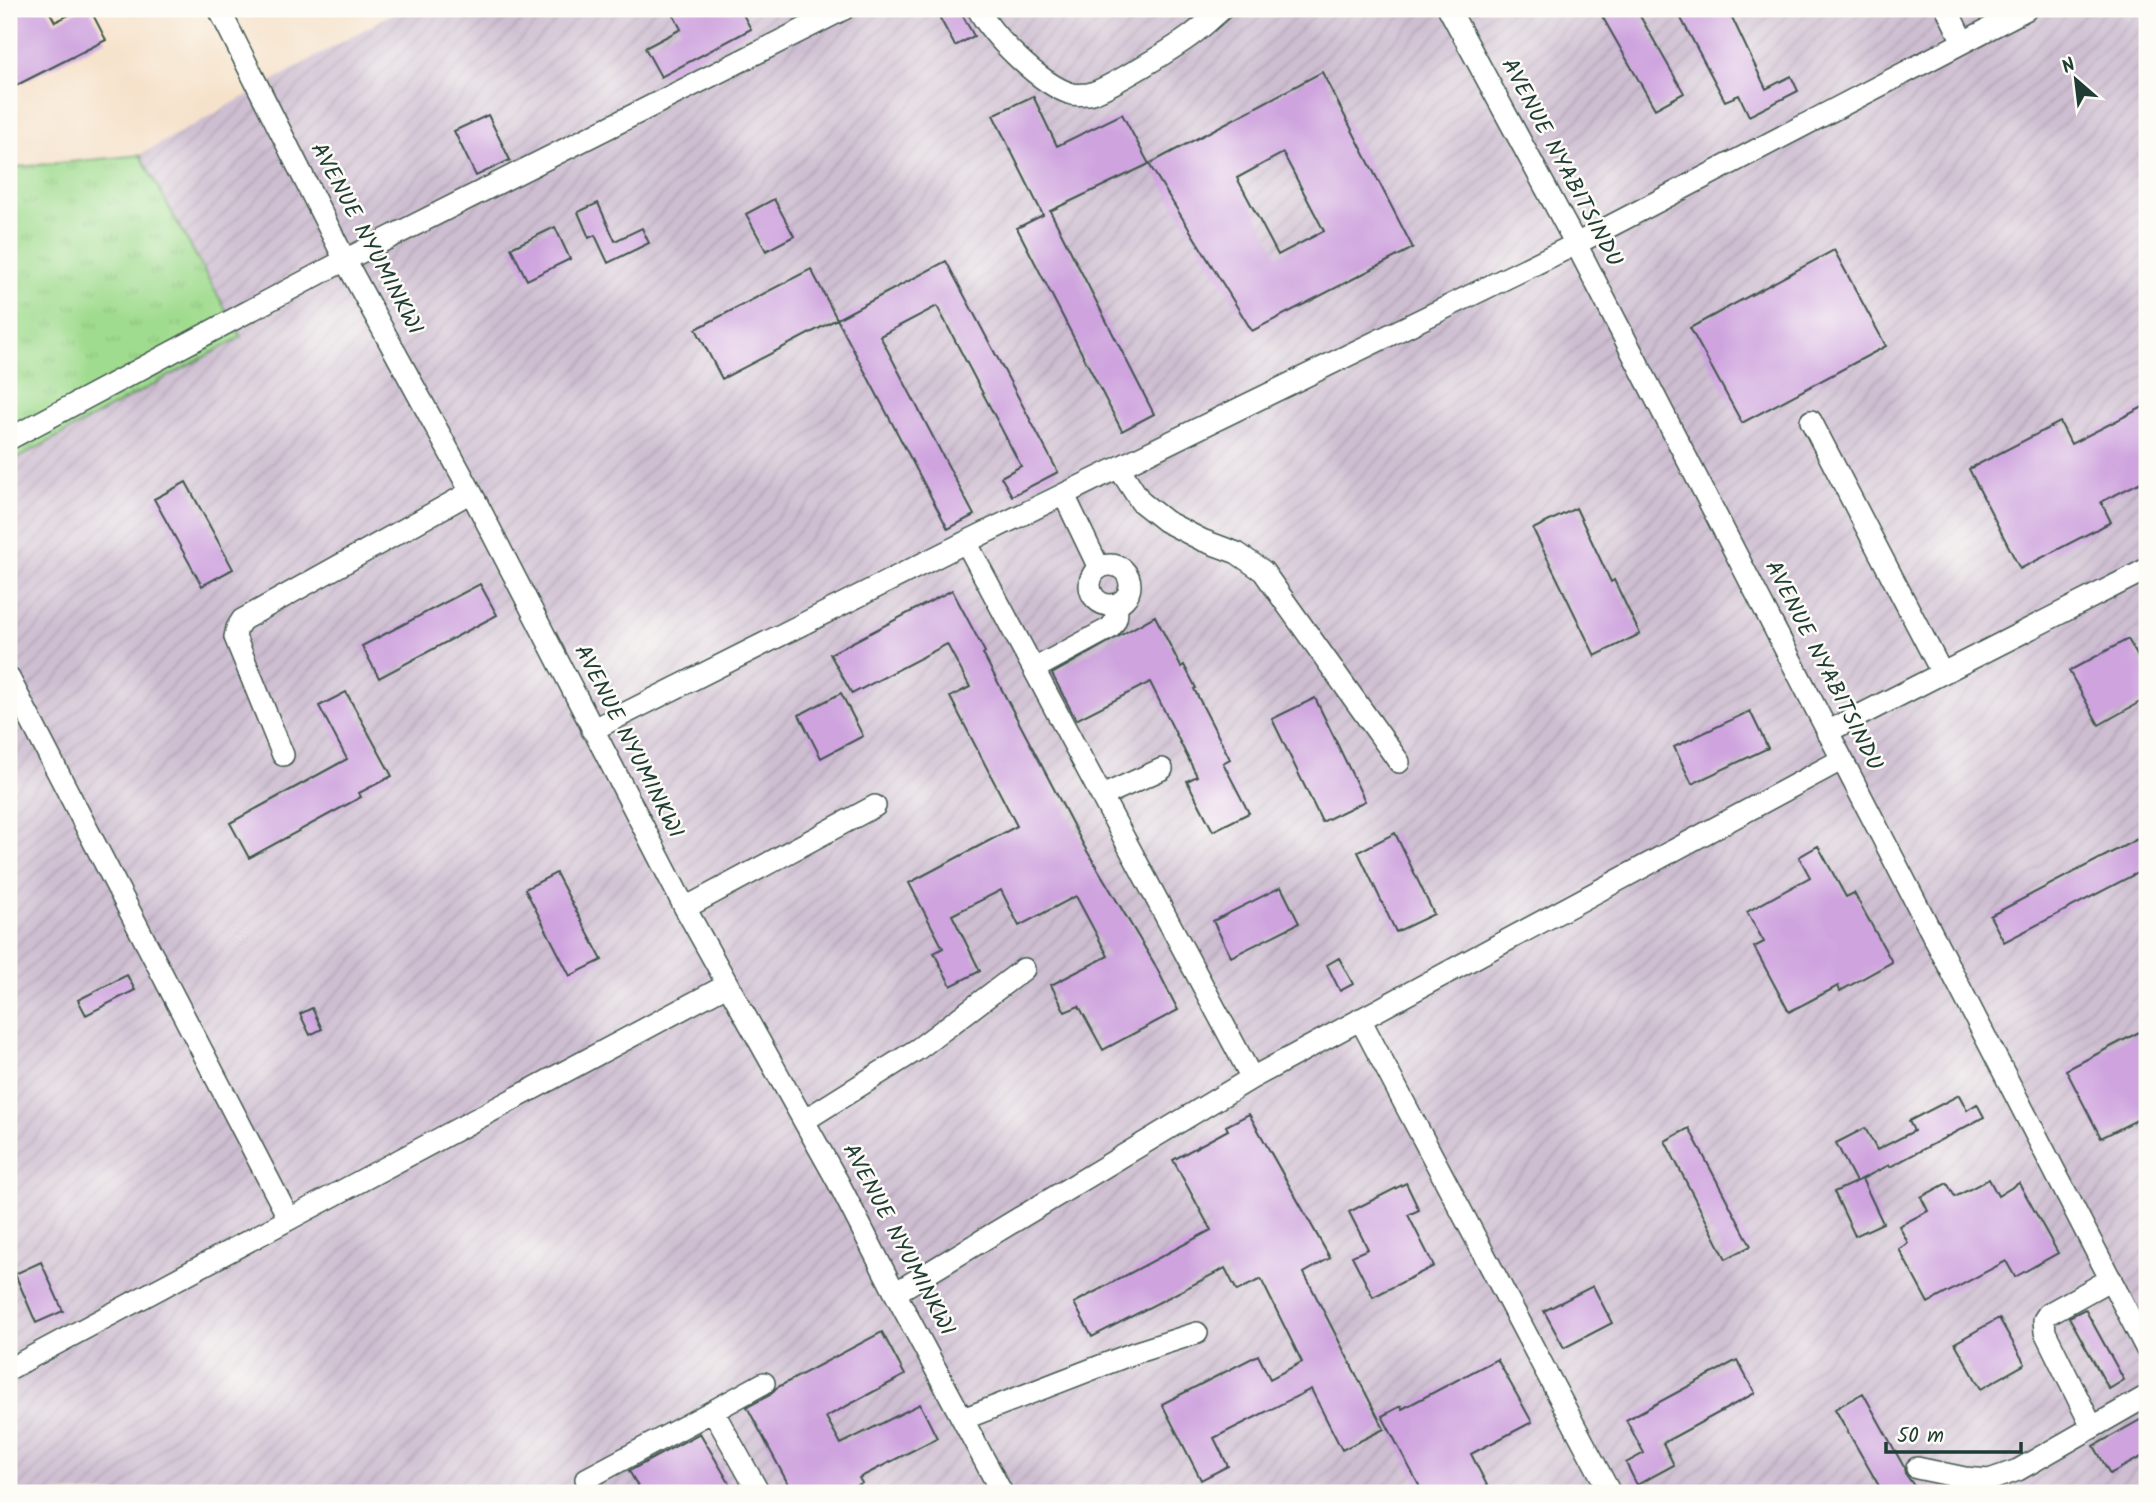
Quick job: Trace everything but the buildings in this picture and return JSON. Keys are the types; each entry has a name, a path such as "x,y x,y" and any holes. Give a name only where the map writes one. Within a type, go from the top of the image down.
{"street":[{"name":"AVENUE NYUMINKWI","path":"219,9 345,260 471,492 685,908 804,1120 1002,1493"},
{"path":"9,439 345,260 844,9"},
{"path":"978,9 984,20 1012,52 1044,79 1073,94 1091,93 1114,83 1196,32 1222,9"},
{"name":"AVENUE NYABITSINDU","path":"1449,9 1576,244 2147,1350"},
{"path":"1947,9 1963,43"},
{"path":"592,730 966,542 1576,244 2028,9"},
{"path":"1811,421 1942,673"},
{"path":"1119,468 1141,502 1165,521 1202,540 1237,553 1263,572 1399,762"},
{"path":"283,755 235,637 242,621 471,492"},
{"path":"1064,495 1099,568"},
{"path":"966,542 1252,1078"},
{"path":"1110,565 1121,568 1129,576 1130,587 1126,598 1116,604 1104,604 1095,598 1090,588 1092,577 1099,568 1110,565"},
{"path":"1826,732 2147,569"},
{"path":"1034,669 1110,628 1118,614 1116,604"},
{"path":"9,677 289,1219"},
{"path":"895,1293 1252,1078 1841,760"},
{"path":"1102,796 1162,769"},
{"path":"685,908 875,806"},
{"path":"804,1120 918,1049 1024,969"},
{"path":"9,1369 727,985"},
{"path":"1360,1019 1609,1493"},
{"path":"2092,1427 2045,1332 2044,1320 2048,1314 2111,1279"},
{"path":"963,1419 1134,1353 1198,1333"},
{"path":"586,1479 764,1383"},
{"path":"1917,1468 1989,1480 2018,1470 2147,1396"},
{"path":"713,1411 759,1493"}],"shaded area":[{"path":"401,9 2147,9 2147,1493 9,1493 9,463 241,336 140,155"}],"green space":[{"path":"140,155 241,337 9,463 9,168"}]}
